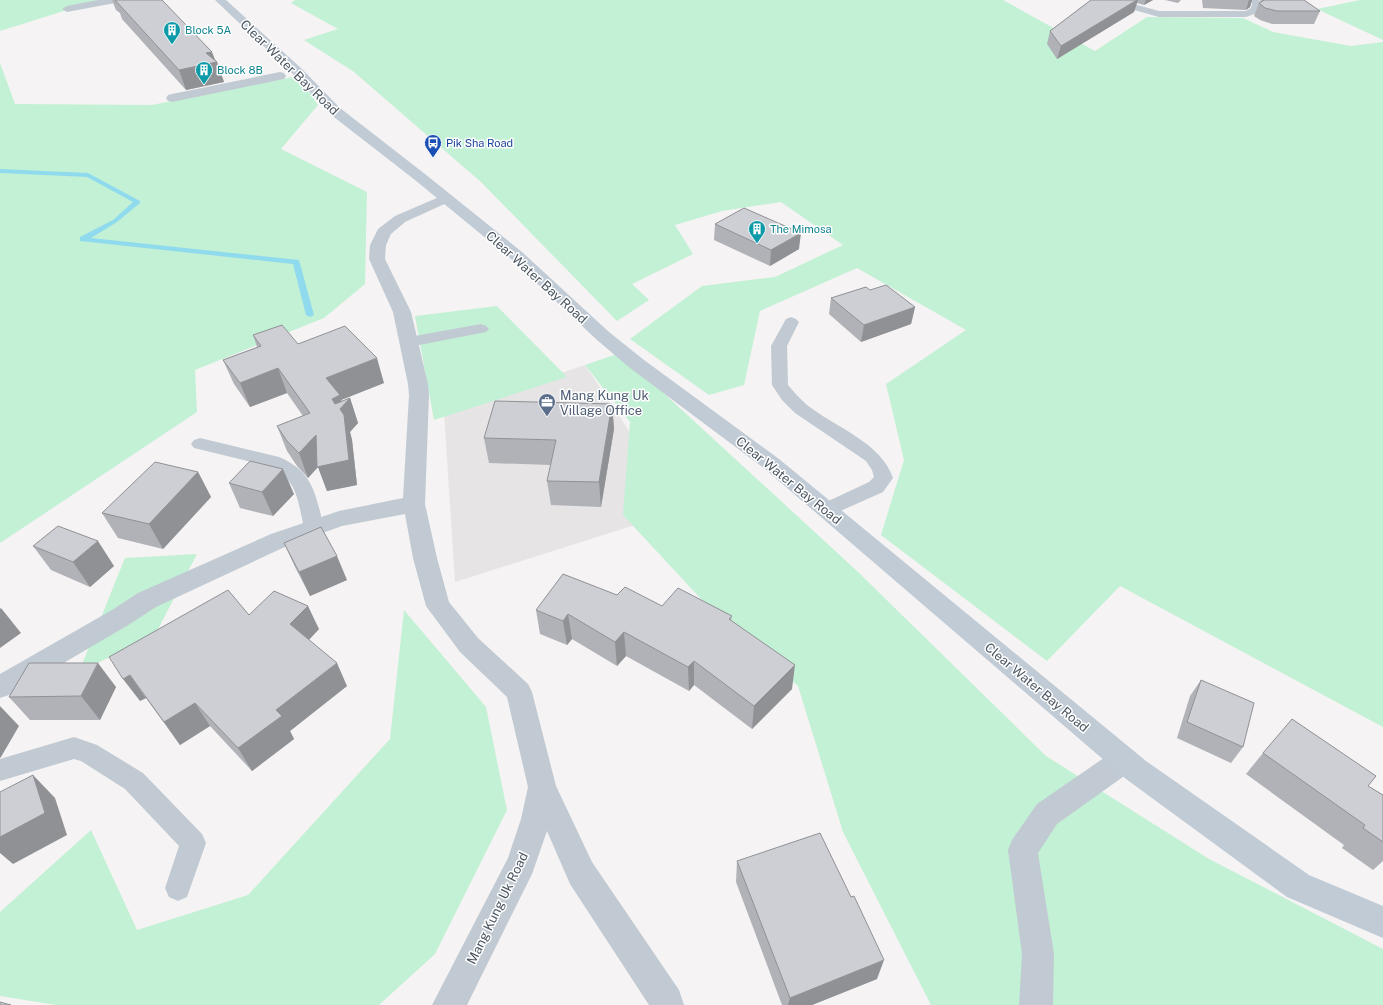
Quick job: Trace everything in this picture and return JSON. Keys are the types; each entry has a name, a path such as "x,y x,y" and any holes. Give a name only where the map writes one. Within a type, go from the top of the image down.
{"main road":[{"name":"Clear Water Bay Road","path":"220,0 298,72 335,111 516,255 602,336 637,364 772,464 1124,760 1298,886 1383,922"}],"street":[{"path":"67,9 115,0"},
{"path":"172,98 280,76"},
{"path":"194,93 206,100 217,102"},
{"name":"Mang Kung Uk Road","path":"446,198 400,219 384,232 378,245 377,259 402,312 418,394 414,504 425,558 438,606 469,645 518,692 542,786 536,819 521,864 449,1005"},
{"path":"0,686 121,618 147,600 279,540 339,519 414,504"},
{"path":"1036,1005 1038,954 1023,850 1047,814 1124,760"},
{"path":"542,786 580,873 667,1002 667,1005"}],"lane":[{"path":"1119,3 1159,14 1246,14 1256,10 1257,4 1254,0"},
{"path":"791,322 779,346 780,385 788,396 801,409 872,457 881,468 884,478 876,487 827,510"},
{"path":"409,342 481,329"},
{"path":"200,444 272,461 284,466 293,473 304,487 314,527"},
{"path":"0,770 52,753 74,748 89,753 134,781 194,843 178,888"}],"shaded area":[{"path":"585,365 682,510 455,582 444,412"}],"green space":[{"path":"0,0 99,0 0,31"},
{"path":"295,0 1003,0 1095,51 1147,17 1243,18 1273,32 1351,46 1383,42 1383,727 1120,586 1047,661 881,535 904,460 886,384 966,330 857,268 760,311 744,385 709,395 630,339 702,286 775,277 843,245 781,202 722,211 675,225 693,254 632,284 649,300 617,321 481,182 354,72 304,40 338,29 291,3"},
{"path":"1360,0 1383,0 1383,40 1317,9"},
{"path":"0,63 15,104 152,105 298,76 318,105 281,149 367,192 365,284 324,318 195,370 197,412 0,543"},
{"path":"497,306 567,377 434,420 415,316"},
{"path":"620,353 857,571 1046,756 1209,859 1383,949 1383,1005 931,1005 843,832 798,686 701,599 623,515 630,422 585,365"},
{"path":"197,554 155,635 79,672 125,558"},
{"path":"404,610 486,707 507,810 435,954 379,1005 56,1005 0,996 0,912 91,830 137,930 248,895 390,739"}],"building":[{"path":"115,0 162,0 212,52 206,53 217,62 179,70"},
{"path":"1091,0 1137,0 1061,46 1050,31"},
{"path":"1264,0 1304,0 1320,11 1277,11 1265,8 1259,3"},
{"path":"744,208 801,233 771,250 715,224"},
{"path":"886,285 915,307 864,325 831,298 866,287 870,290"},
{"path":"282,325 298,344 345,326 377,358 326,378 340,395 332,399 335,404 350,398 340,409 344,415 349,460 317,467 316,435 299,453 287,441 277,426 310,413 278,368 240,383 223,360 261,346 253,335"},
{"path":"495,401 612,404 599,482 547,481 556,440 484,438"},
{"path":"250,461 283,469 262,492 229,483"},
{"path":"155,462 198,472 149,524 102,513"},
{"path":"58,526 98,541 73,562 33,546"},
{"path":"321,527 337,556 299,572 284,543"},
{"path":"563,574 617,595 625,587 662,606 678,588 732,616 729,619 795,665 754,706 694,661 688,667 624,632 615,642 568,614 563,621 536,610"},
{"path":"228,590 249,615 274,591 308,606 290,624 337,663 276,710 282,716 238,748 195,703 164,722 130,675 123,679 109,657"},
{"path":"29,663 98,663 81,696 9,697"},
{"path":"1201,680 1254,703 1243,747 1187,722"},
{"path":"1292,719 1376,776 1368,786 1383,795 1383,842 1363,828 1365,825 1263,753"},
{"path":"33,775 45,813 0,837 0,792"},
{"path":"820,833 851,897 854,896 884,960 790,998 737,861"},
{"path":"0,1002 11,1005 0,1005"}],"waterway":[{"path":"0,171 88,175 138,202 115,221 83,239 296,262 310,315"}],"place":[{"name":"Block 5A","path":"172,45"},
{"name":"Block 8B","path":"204,85"},
{"name":"Pik Sha Road","path":"433,158"},
{"name":"The Mimosa","path":"757,244"},
{"name":"Mang Kung Uk Village Office","path":"547,417"}]}
